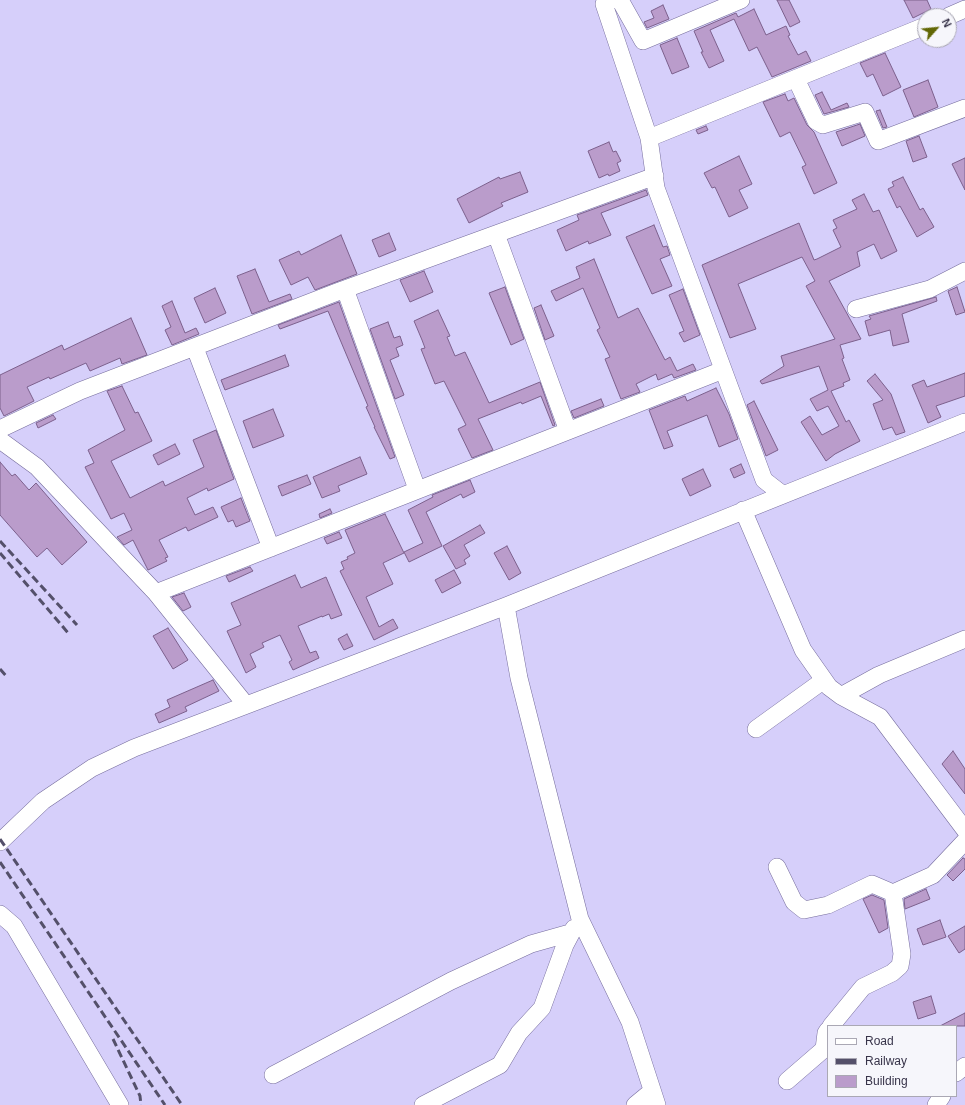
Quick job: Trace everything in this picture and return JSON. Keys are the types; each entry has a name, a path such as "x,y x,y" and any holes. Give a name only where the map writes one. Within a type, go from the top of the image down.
{"street":[{"path":"611,0 604,4 649,138 656,188 764,480 782,494"},
{"path":"620,0 643,41 741,0"},
{"path":"649,138 917,29"},
{"path":"796,78 816,121 823,125 864,112 878,141 965,108"},
{"path":"0,429 80,391 345,289 655,176"},
{"path":"496,234 568,431"},
{"path":"856,309 930,289 965,271"},
{"path":"345,289 418,489"},
{"path":"195,348 271,548"},
{"path":"156,593 723,370"},
{"path":"0,842 43,801 92,768 134,748 506,606 782,494 965,422"},
{"path":"0,440 37,467 156,593 246,705"},
{"path":"743,510 803,650 829,687 841,696 880,717 965,830"},
{"path":"506,606 519,678 580,919 630,1022 654,1098 635,1105"},
{"path":"841,696 879,675 965,639"},
{"path":"756,729 824,680"},
{"path":"777,866 794,902 804,910 828,905 872,884 893,893 933,875 965,841"},
{"path":"832,1025 863,987 892,973 900,966 902,954 893,893"},
{"path":"0,914 14,926 120,1105"},
{"path":"423,1105 500,1065 519,1033 542,1008 570,933 580,919"},
{"path":"273,1075 451,981 531,944 570,933"},
{"path":"787,1082 824,1049 827,1032"},
{"path":"957,1072 965,1066"}],"building":[{"path":"777,0 789,0 800,22 790,27"},
{"path":"904,0 927,0 931,8 917,8 917,16 913,18"},
{"path":"663,5 669,19 647,28 644,22 654,18 651,11"},
{"path":"754,9 766,35 786,26 790,35 788,36 798,55 806,51 811,61 772,77 757,47 749,51 734,19 710,30 724,61 709,68 701,52 703,52 694,31 736,13 738,17"},
{"path":"677,38 689,67 672,74 660,45"},
{"path":"885,53 901,87 883,96 873,74 867,77 860,63"},
{"path":"928,80 938,107 914,117 903,90"},
{"path":"822,92 831,110 847,103 849,107 824,114 815,95"},
{"path":"785,94 788,101 794,98 807,125 814,132 837,183 814,194 802,167 806,165 790,132 780,137 763,102"},
{"path":"880,110 887,127 883,128 876,111"},
{"path":"860,124 865,136 842,146 836,132"},
{"path":"706,126 708,130 698,134 696,130"},
{"path":"919,136 927,157 913,162 906,141"},
{"path":"609,142 613,152 616,151 621,161 617,163 620,171 609,176 608,174 599,178 588,151"},
{"path":"739,156 752,184 739,190 748,208 729,217 715,187 712,188 704,173"},
{"path":"965,158 965,190 952,164"},
{"path":"520,172 528,192 501,203 503,206 469,223 457,199 499,177 500,179"},
{"path":"903,177 920,210 923,208 934,227 917,237 900,206 897,208 888,189 894,186 892,182"},
{"path":"646,190 648,195 601,213 611,235 589,244 588,241 566,251 557,230 579,220 577,215"},
{"path":"864,194 873,212 879,210 897,251 881,259 874,244 857,252 860,266 829,281 861,339 840,345 844,358 842,359 850,380 843,383 844,386 831,391 846,422 849,420 860,441 835,454 826,461 801,422 810,416 822,435 839,426 828,406 817,411 810,399 828,390 819,366 762,384 760,381 784,366 781,356 835,339 806,286 815,281 802,257 738,284 756,329 730,338 702,265 799,223 814,260 817,259 841,247 833,230 837,228 833,220 857,209 852,200"},
{"path":"654,225 663,247 667,246 670,255 660,259 672,286 652,294 626,237"},
{"path":"389,233 396,250 379,257 372,240"},
{"path":"341,235 357,274 315,290 308,277 291,285 279,260 299,251 301,255"},
{"path":"594,259 618,318 638,308 665,360 670,357 677,371 693,364 696,370 674,378 672,374 658,380 656,374 636,384 640,392 621,399 605,359 610,357 597,330 600,328 583,288 556,301 551,291 580,278 576,267"},
{"path":"255,269 269,302 290,294 292,299 252,314 237,276"},
{"path":"424,271 433,292 410,302 400,280"},
{"path":"505,287 524,339 511,345 489,293"},
{"path":"957,287 965,312 956,315 948,291"},
{"path":"215,288 226,313 205,323 194,298"},
{"path":"683,289 700,335 684,342 679,333 684,331 669,295"},
{"path":"936,297 937,301 902,314 909,342 893,346 890,330 869,336 865,321 871,319 869,316"},
{"path":"172,301 185,333 196,328 199,334 172,345 165,330 171,327 162,306"},
{"path":"339,302 395,457 390,459 374,427 366,407 368,406 328,311 280,329 278,325"},
{"path":"541,305 554,336 545,340 534,308"},
{"path":"438,310 450,336 447,337 455,356 465,352 489,403 540,382 555,425 553,426 541,396 522,404 521,402 478,419 493,450 472,458 458,429 466,425 444,381 435,384 421,349 425,348 414,321"},
{"path":"131,318 147,355 122,364 120,358 90,371 86,363 50,379 49,377 27,387 34,401 4,416 0,408 0,375 62,345 64,350"},
{"path":"388,322 394,338 400,336 403,345 396,348 399,356 390,360 404,395 395,399 370,329"},
{"path":"285,355 289,366 225,390 221,380"},
{"path":"965,373 965,396 936,406 941,417 928,423 912,385 924,380 927,387"},
{"path":"875,374 891,394 905,432 896,435 892,427 883,430 873,404 883,400 867,381"},
{"path":"122,386 135,413 138,412 152,441 111,461 130,498 163,481 165,486 204,467 193,440 216,430 234,479 208,491 207,488 187,498 195,515 213,507 218,517 188,531 186,527 159,540 168,557 165,558 167,561 148,570 133,540 124,545 117,537 132,530 124,513 111,519 85,467 94,463 88,450 125,430 107,391"},
{"path":"716,388 729,414 738,439 719,447 707,415 667,431 673,446 664,449 649,410 685,396 687,401"},
{"path":"601,399 604,406 574,418 571,411"},
{"path":"754,401 778,450 766,456 747,405"},
{"path":"273,409 284,436 253,448 243,421"},
{"path":"53,415 56,419 38,428 36,423"},
{"path":"175,444 180,454 158,465 153,455"},
{"path":"360,457 367,474 338,486 340,491 322,498 313,477"},
{"path":"0,462 12,476 15,474 29,490 36,483 87,542 62,565 47,548 37,557 0,515"},
{"path":"741,464 745,473 734,478 730,469"},
{"path":"703,469 711,486 690,496 682,479"},
{"path":"307,475 311,484 282,496 278,486"},
{"path":"470,480 475,492 463,498 461,494 426,512 442,546 409,562 404,552 423,543 408,510 433,497 432,495"},
{"path":"241,498 250,521 236,527 233,520 228,522 221,507"},
{"path":"330,509 332,513 320,518 319,514"},
{"path":"385,514 404,553 383,563 393,584 366,597 379,627 393,619 398,628 374,640 340,571 344,569 341,562 348,559 347,557 355,553 345,530"},
{"path":"480,525 485,533 464,545 470,556 464,560 466,564 456,569 443,546"},
{"path":"339,532 342,538 327,544 324,538"},
{"path":"507,546 521,573 509,580 494,553"},
{"path":"250,567 253,571 229,582 226,576"},
{"path":"454,570 461,583 442,593 435,580"},
{"path":"295,575 301,588 326,577 342,615 331,619 329,614 298,626 310,653 316,651 319,658 293,670 289,662 292,660 280,635 262,643 264,647 250,654 256,667 246,673 227,631 241,625 231,603"},
{"path":"184,593 191,607 183,611 172,597"},
{"path":"168,628 188,660 173,669 153,636"},
{"path":"347,634 353,646 344,650 338,639"},
{"path":"213,680 219,691 185,707 187,711 159,723 155,714 170,707 167,700"},
{"path":"953,751 965,769 965,794 942,764"},
{"path":"963,858 965,859 965,869 953,881 947,875"},
{"path":"926,889 930,899 905,909 904,899"},
{"path":"872,895 884,900 888,928 879,933 863,899"},
{"path":"940,920 946,937 923,945 917,929"},
{"path":"965,926 965,949 959,953 948,936"},
{"path":"931,996 936,1013 918,1019 913,1002"},
{"path":"965,1013 965,1026 942,1025"}],"railway":[{"path":"0,541 77,625"},
{"path":"0,553 69,634"},
{"path":"0,669 7,677"},
{"path":"0,839 182,1105"},
{"path":"0,862 165,1105"},
{"path":"113,1039 140,1096 141,1105"}]}
